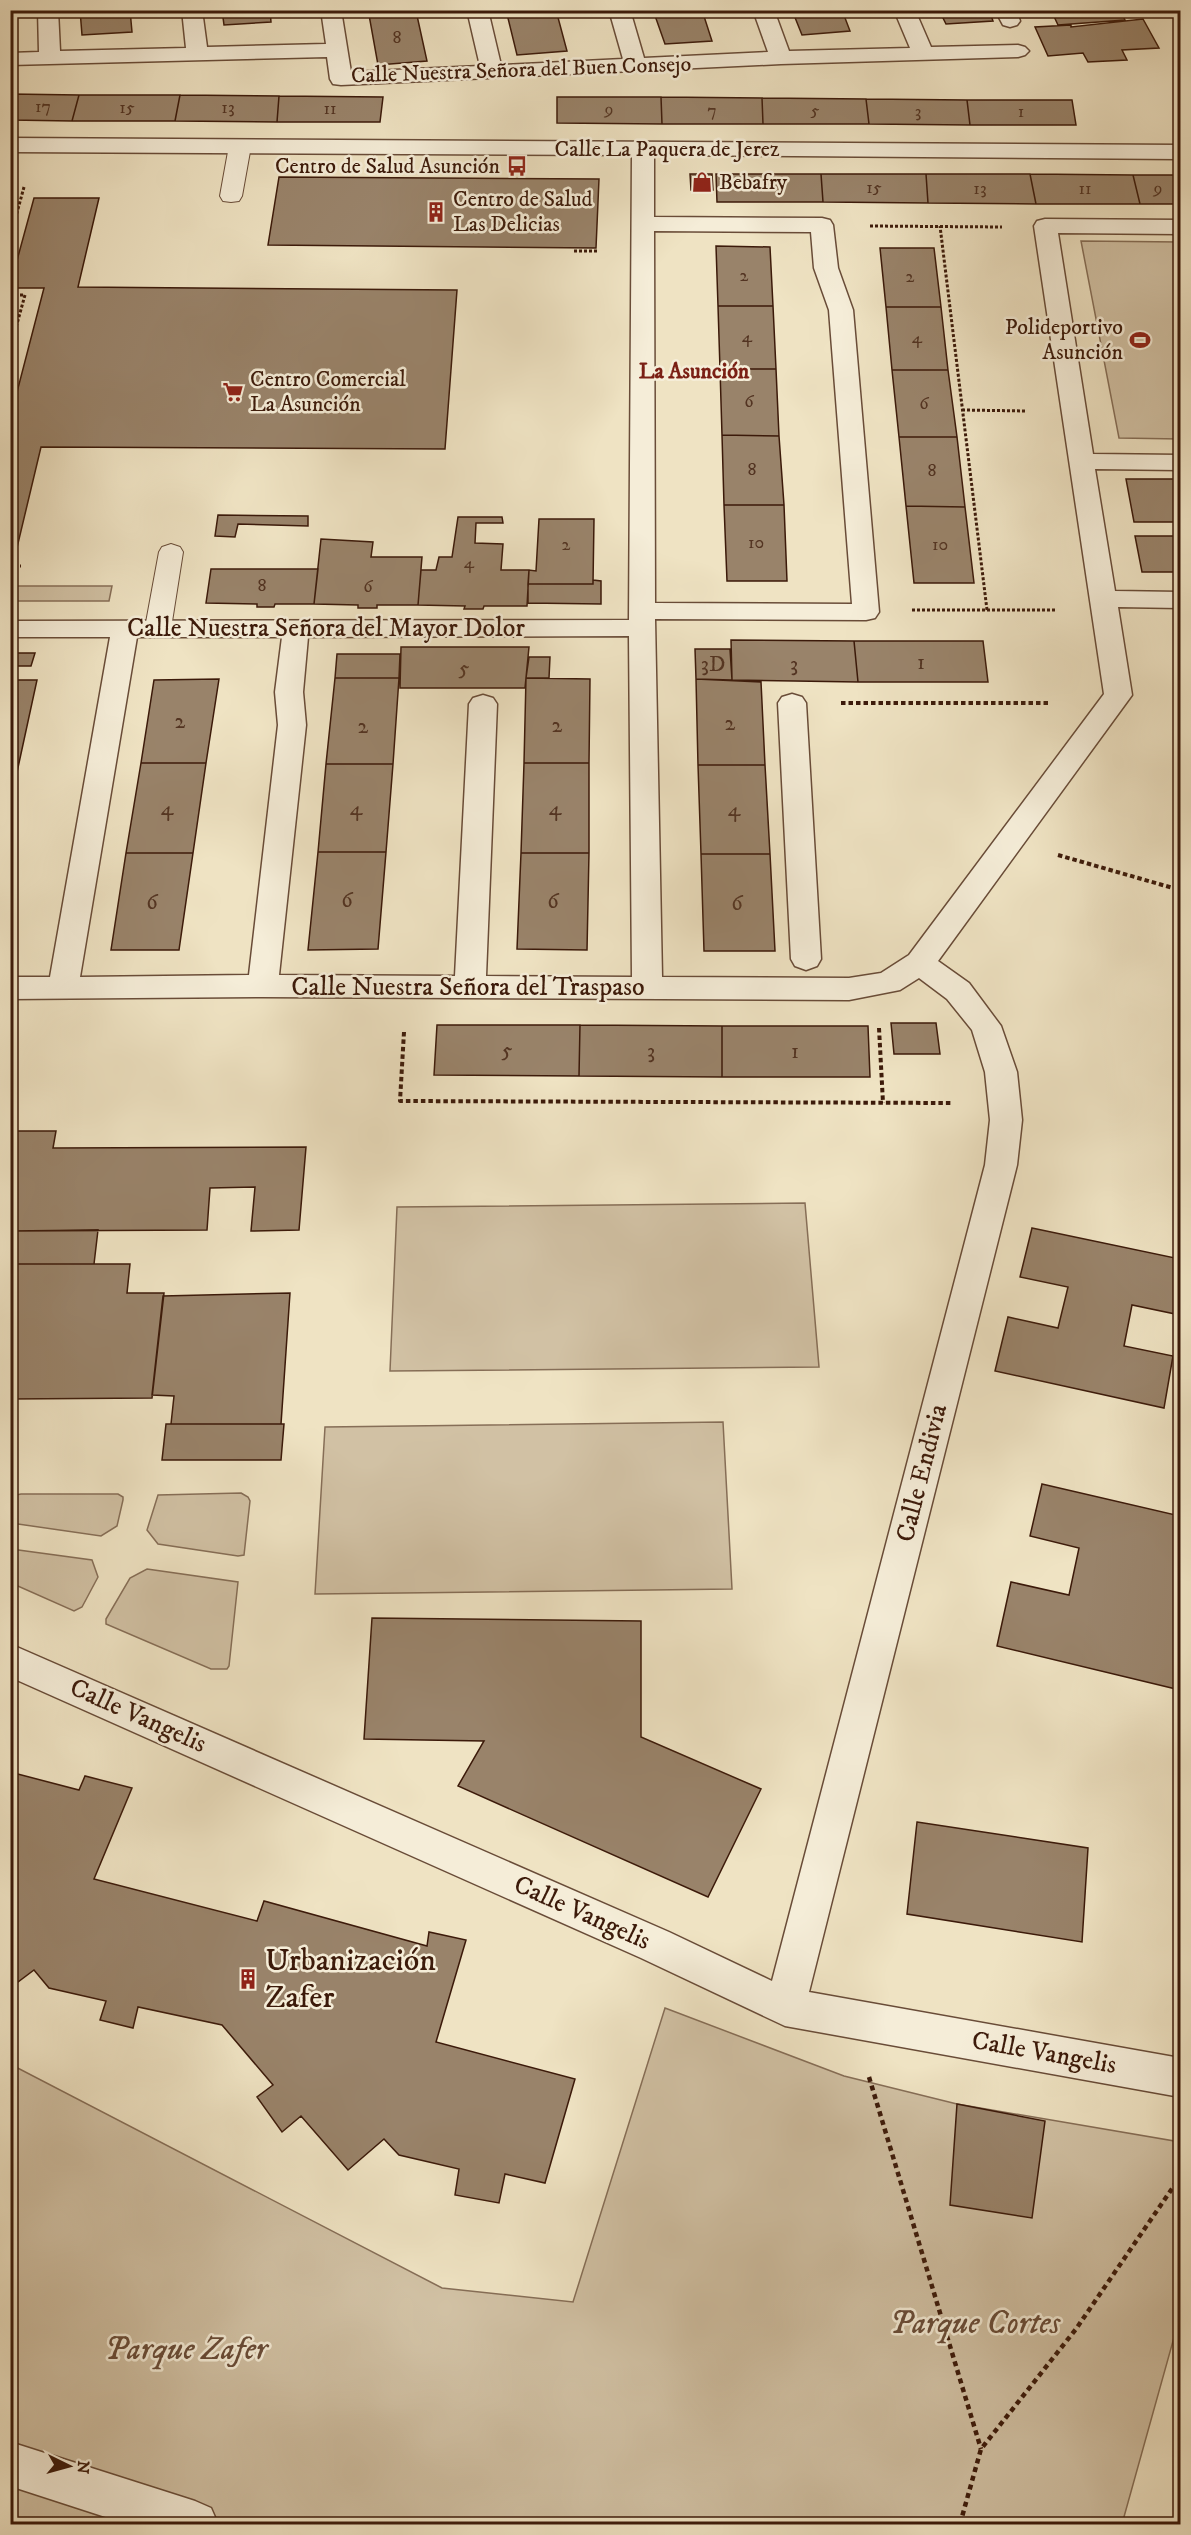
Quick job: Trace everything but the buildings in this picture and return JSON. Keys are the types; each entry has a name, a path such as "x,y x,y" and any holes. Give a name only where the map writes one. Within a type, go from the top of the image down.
{"street":[{"path":"48,10 50,58"},
{"path":"192,10 197,54"},
{"path":"331,10 337,50"},
{"path":"477,10 492,73"},
{"path":"620,10 636,66"},
{"path":"763,10 781,58"},
{"path":"904,10 923,54"},
{"name":"Calle Nuestra Señora del Buen Consejo","path":"10,59 337,50 341,79 781,58 1018,51"},
{"name":"Calle La Paquera de Jerez","path":"10,145 1180,152"},
{"path":"643,149 642,620 647,987"},
{"name":"Calle Nuestra Señora del Mayor Dolor","path":"10,629 296,628 866,612 841,310 826,268 822,225 643,224"},
{"path":"920,963 1118,695 1045,226 1180,227"},
{"path":"1081,461 1180,462"},
{"path":"1104,599 1180,600"},
{"path":"63,987 125,628"},
{"path":"264,986 292,725 289,692 296,628"},
{"path":"792,703 806,959"},
{"path":"470,988 483,704"},
{"name":"Calle Nuestra Señora del Traspaso","path":"10,988 264,986 849,989 889,982 920,963"},
{"name":"Calle Endivia","path":"785,2007 1001,1165 1006,1120 1001,1072 986,1026 958,991 920,963"},
{"name":"Calle Vangelis","path":"10,1660 655,1945 785,2007 1180,2079"},
{"path":"10,2464 195,2524"}],"lane":[{"path":"231,196 240,146"},
{"path":"158,628 171,552"}],"path":[{"path":"10,238 24,187"},
{"path":"870,226 1011,227"},
{"path":"940,226 987,610"},
{"path":"574,251 597,251"},
{"path":"10,295 25,295 10,349"},
{"path":"962,410 1038,411"},
{"path":"10,566 21,566"},
{"path":"907,610 1056,610"},
{"path":"792,703 1051,704"},
{"path":"1013,838 1052,854 1180,888"},
{"path":"878,1018 883,1103"},
{"path":"404,1031 400,1101 953,1103"},
{"path":"851,2018 981,2450"},
{"path":"960,2524 981,2450 1076,2329 1180,2177"}],"green space":[{"name":"Polideportivo Asunción","path":"1081,241 1180,242 1180,439 1119,438"},
{"path":"11,586 112,586 109,601 11,601"},
{"path":"805,1203 819,1367 390,1371 397,1207"},
{"path":"723,1422 732,1589 315,1594 325,1427"},
{"path":"241,1493 250,1501 244,1555 158,1544 147,1530 158,1495"},
{"path":"21,1494 118,1494 123,1497 123,1500 117,1526 101,1536 11,1523 11,1496"},
{"path":"11,1549 92,1560 98,1577 82,1607 74,1611 11,1583"},
{"path":"147,1569 238,1582 227,1669 211,1669 106,1624 106,1619 130,1578"},
{"name":"Parque Zafer","path":"665,2008 844,2076 957,2104 1180,2142 1180,2316 1122,2524 11,2524 10,2064 442,2288 573,2302"}],"place":[{"name":"Centro de Salud Asunción","path":"517,166"},
{"name":"Bebafry","path":"702,182"},
{"name":"Centro de Salud Las Delicias","path":"436,212"},
{"name":"Polideportivo Asunción","path":"1140,340"},
{"name":"Centro Comercial La Asunción","path":"233,392"},
{"name":"Urbanización Zafer","path":"248,1979"}],"district":[{"name":"La Asunción","path":"694,371"}],"park label":[{"name":"Parque Cortes","path":"975,2324"}]}
